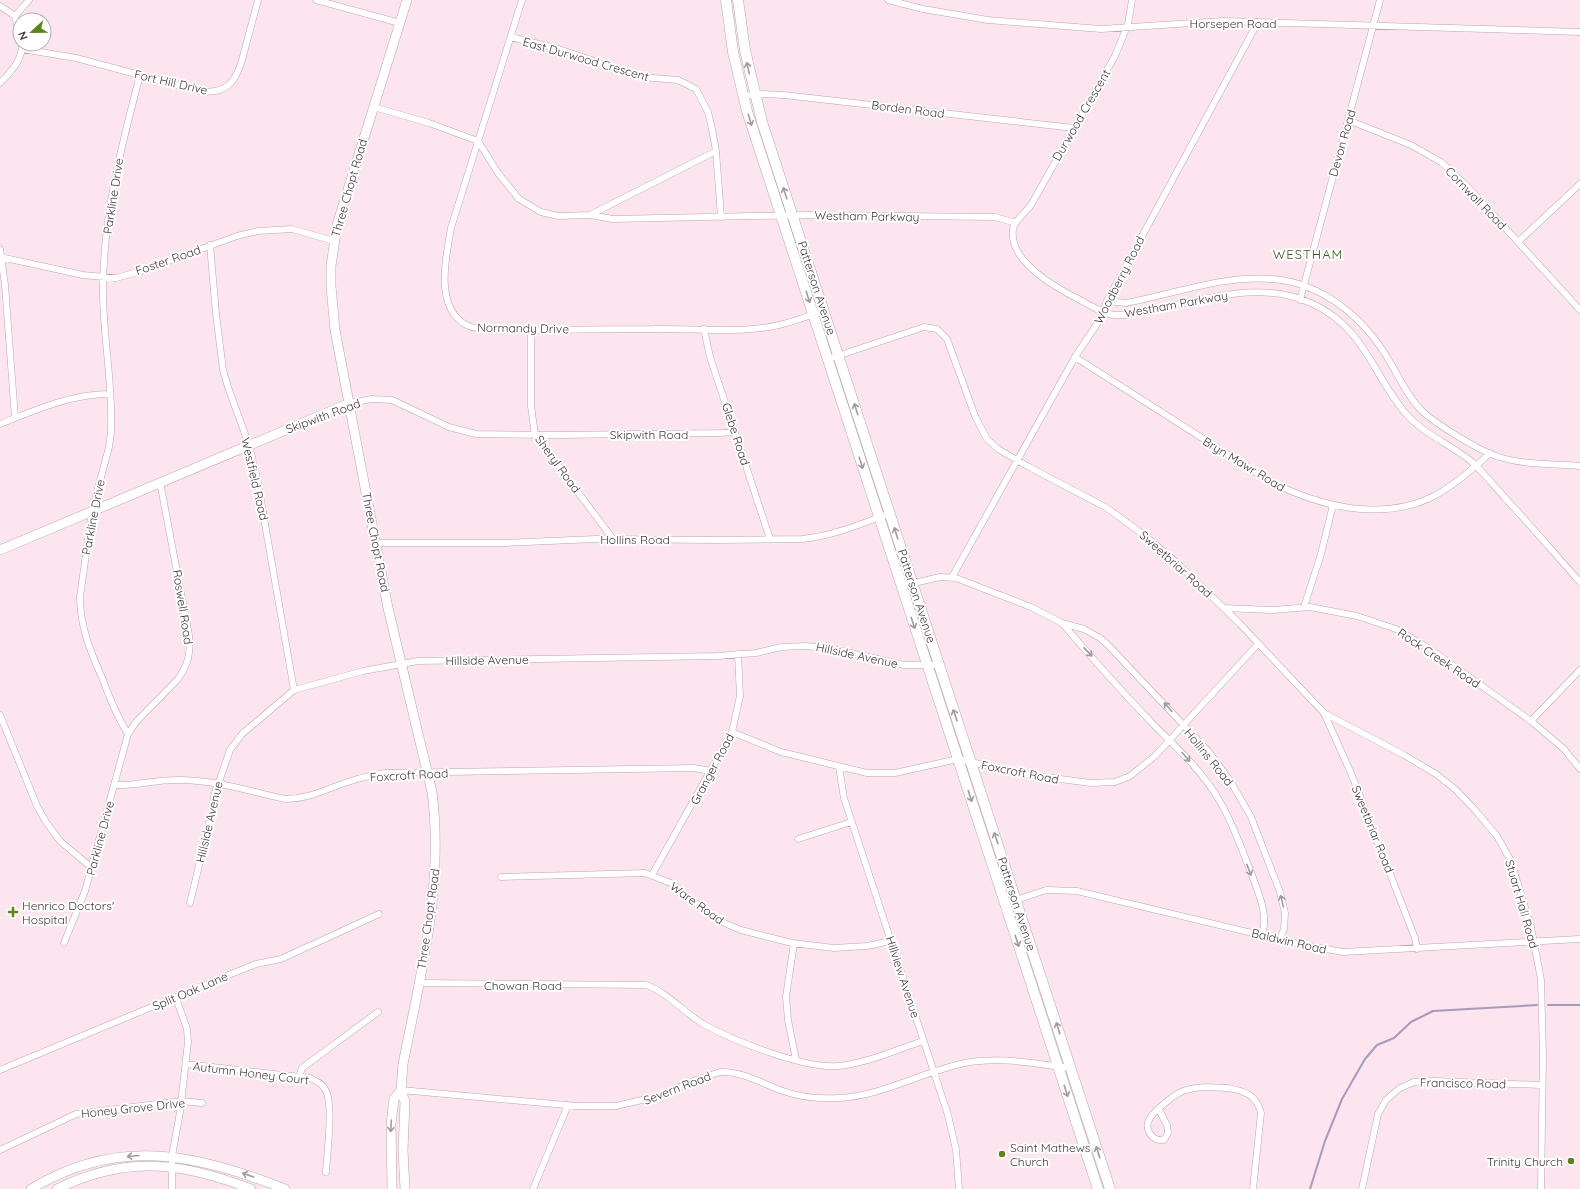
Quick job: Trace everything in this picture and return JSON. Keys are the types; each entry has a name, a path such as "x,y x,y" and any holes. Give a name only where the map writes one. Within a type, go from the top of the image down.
{"main road":[{"name":"Three Chopt Road","path":"405,1189 404,1145 406,1102 401,1090 403,1064 419,983 431,910 436,863 435,816 427,772 400,663 376,543 332,304 331,266 334,241 341,211 407,0"},
{"name":"Patterson Avenue","path":"726,0 733,52 743,96 1098,1189"},
{"name":"Patterson Avenue","path":"738,0 745,50 754,94 1110,1189"},
{"name":"Skipwith Road","path":"0,550 350,403"},
{"name":"Three Chopt Road","path":"392,1189 391,1124 394,1099 401,1090"},
{"path":"30,1189 75,1168 105,1159 149,1154 172,1156 222,1166 285,1189"},
{"path":"57,1189 84,1177 111,1169 150,1165 224,1178 250,1189"}],"street":[{"path":"19,12 29,0"},
{"name":"Fort Hill Drive","path":"47,52 76,58 200,92 222,90 233,81 239,70 258,0"},
{"path":"316,0 400,23"},
{"name":"Normandy Drive","path":"522,0 451,228 447,249 445,280 448,299 454,313 463,323 470,326 531,330 768,327 824,310"},
{"name":"Horsepen Road","path":"888,0 923,9 988,20 1101,29 1191,22 1258,22 1580,32"},
{"name":"Durwood Crescent","path":"1016,223 1031,205 1115,56 1126,28 1132,0"},
{"name":"Devon Road","path":"1300,300 1380,0"},
{"path":"0,6 12,14"},
{"name":"Woodberry Road","path":"952,577 1075,357 1100,321 1106,301 1258,22"},
{"name":"East Durwood Crescent","path":"511,37 559,49 642,77 678,80 696,89 708,112 716,151 721,217"},
{"path":"0,83 12,70 21,52"},
{"name":"Parkline Drive","path":"64,944 76,918 92,868 128,734 117,716 89,647 82,622 80,597 92,511 109,447 111,419 103,296 112,196 119,157 140,75"},
{"name":"Borden Road","path":"743,96 763,94 838,101 1074,128"},
{"path":"374,107 429,123 478,141 512,193 524,203 542,212 558,216 590,215 716,151"},
{"name":"Cornwall Road","path":"1348,120 1411,145 1441,162 1468,186 1580,310"},
{"path":"1518,242 1580,184"},
{"name":"Westham Parkway","path":"590,215 613,219 793,216 995,217 1016,223 1013,229 1016,246 1020,255 1034,272 1063,291 1102,312 1114,315 1135,314 1220,296 1253,292 1282,294 1311,303 1344,326 1366,350 1390,392 1409,416 1476,466 1580,582"},
{"name":"Foster Road","path":"1,258 104,278 116,278 141,271 244,234 280,228 297,230 334,241"},
{"name":"Westfield Road","path":"210,246 216,314 224,370 232,400 249,445 266,526 294,690"},
{"path":"0,249 15,418"},
{"name":"Westham Parkway","path":"1106,301 1126,302 1245,279 1273,279 1304,286 1330,298 1366,328 1378,342 1411,399 1439,424 1490,454 1508,459 1580,466"},
{"name":"Sweetbriar Road","path":"828,359 924,327 937,329 947,339 981,430 987,440 998,449 1107,508 1125,520 1176,562 1223,608 1324,713 1338,742 1389,868 1415,938 1417,949"},
{"name":"Glebe Road","path":"704,329 710,356 770,539"},
{"name":"Sheryl Road","path":"531,330 531,406 535,435 613,539"},
{"name":"Bryn Mawr Road","path":"1075,357 1271,482 1301,496 1333,505 1371,510 1401,508 1436,495 1490,454"},
{"path":"0,424 69,400 110,394"},
{"name":"Skipwith Road","path":"350,403 372,399 392,400 436,422 476,434 535,435 735,432"},
{"name":"Roswell Road","path":"128,734 136,722 184,672 189,657 189,635 160,482"},
{"path":"1304,607 1321,554 1333,505"},
{"name":"Hollins Road","path":"376,543 505,543 613,539 816,538 837,532 890,512"},
{"name":"Hollins Road","path":"902,586 940,577 952,577 1030,607 1062,623 1084,629 1100,638 1151,689 1218,764 1232,782 1251,817 1282,899 1285,913 1285,924 1280,939"},
{"name":"Rock Creek Road","path":"1223,608 1273,610 1304,607 1358,616 1396,629 1430,649 1531,721 1564,749 1580,769"},
{"name":"Hollins Road","path":"1062,623 1133,702 1171,740 1212,789 1228,817 1261,902 1264,926 1262,934"},
{"name":"Foxcroft Road","path":"732,732 781,752 839,768 867,773 895,773 958,759 1029,776 1091,784 1115,782 1130,776 1171,740 1258,644"},
{"name":"Hillside Avenue","path":"190,903 218,783 230,750 237,740 258,719 294,690 400,663 418,661 738,654 789,646 821,646 904,665 939,665"},
{"name":"Granger Road","path":"652,875 732,732 740,696 738,654"},
{"path":"1531,721 1580,670"},
{"name":"Stuart Hall Road","path":"1324,713 1404,755 1436,774 1456,790 1475,810 1497,836 1511,861 1535,942 1543,996 1541,1189"},
{"path":"0,715 37,806 46,822 60,841 92,868"},
{"name":"Foxcroft Road","path":"114,786 177,780 218,783 285,799 293,799 313,796 350,781 367,776 385,774 694,768 711,771"},
{"name":"Hillview Avenue","path":"839,768 844,798 851,822 954,1136 959,1189"},
{"path":"798,839 851,822"},
{"name":"Ware Road","path":"501,877 637,872 652,875 671,883 707,913 727,925 794,943 834,948 849,948 891,941"},
{"name":"Baldwin Road","path":"1005,904 1046,890 1077,891 1280,939 1343,952 1580,939"},
{"name":"Split Oak Lane","path":"0,1070 256,964 281,959 379,914"},
{"path":"794,943 786,997 788,1020 796,1060"},
{"name":"Chowan Road","path":"419,983 627,984 651,986 703,1024 749,1045 819,1066 845,1065 923,1041"},
{"path":"172,1189 172,1156 181,1101 188,1042 187,1030 176,998"},
{"path":"299,1077 302,1068 378,1012"},
{"name":"Severn Road","path":"401,1090 601,1107 635,1103 658,1096 696,1080 720,1072 744,1076 796,1095 821,1098 854,1096 965,1063 1000,1060 1071,1068"},
{"name":"Autumn Honey Court","path":"186,1064 310,1078 319,1082 326,1089 329,1098 326,1172"},
{"name":"Francisco Road","path":"1362,1189 1378,1114 1386,1100 1400,1088 1414,1082 1434,1081 1542,1085"},
{"path":"1159,1110 1168,1133 1164,1140 1159,1141 1150,1136 1148,1124 1149,1119 1175,1095 1200,1087 1237,1089 1250,1095 1258,1105 1261,1113 1253,1189"},
{"name":"Honey Grove Drive","path":"0,1150 76,1114 181,1101 202,1103"},
{"path":"533,1189 568,1105"}],"waterway":[{"path":"1310,1189 1325,1141 1342,1099 1365,1059 1377,1045 1394,1038 1411,1022 1433,1011 1537,1005"},
{"path":"1548,1005 1580,1005"}],"place":[{"name":"Henrico Doctors' Hospital","path":"13,912"},
{"name":"Saint Mathews Church","path":"1002,1154"},
{"name":"Trinity Church","path":"1571,1161"}],"district":[{"name":"WESTHAM","path":"1308,254"}]}
